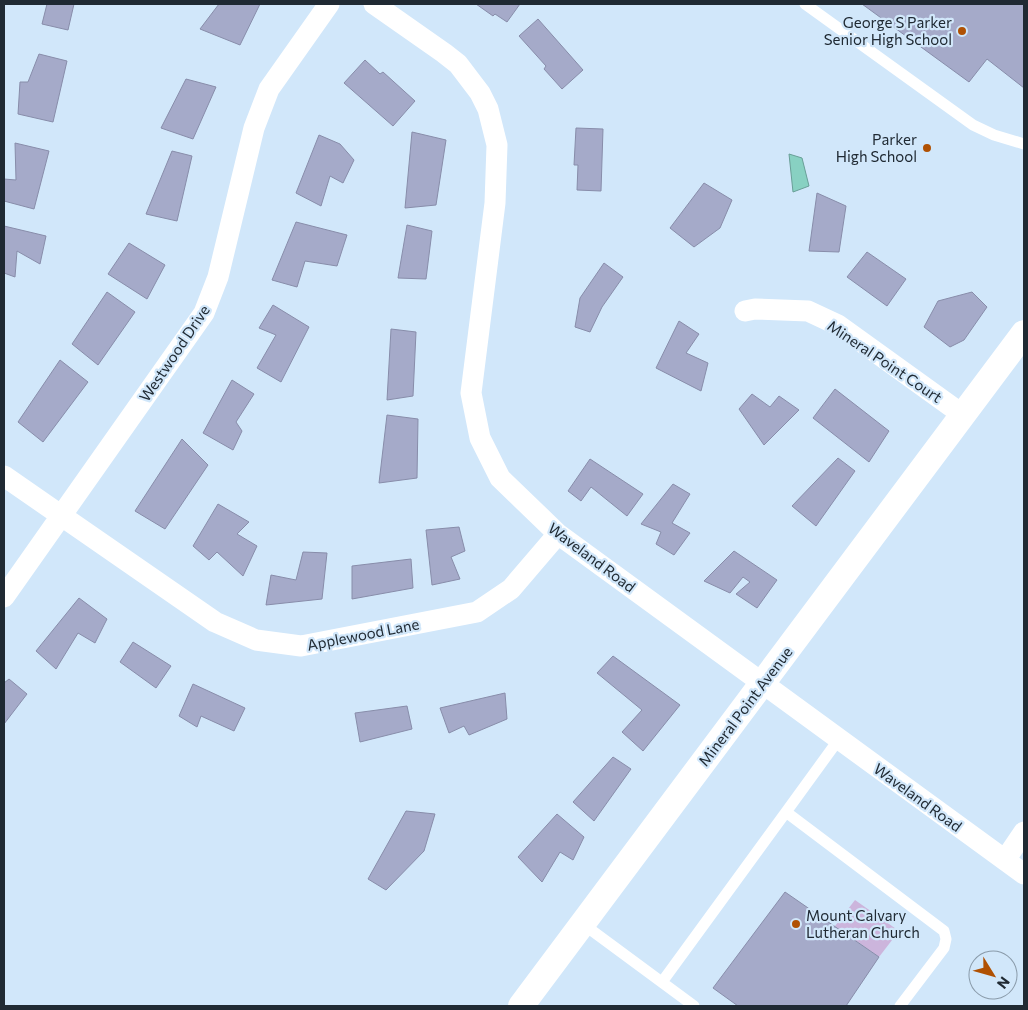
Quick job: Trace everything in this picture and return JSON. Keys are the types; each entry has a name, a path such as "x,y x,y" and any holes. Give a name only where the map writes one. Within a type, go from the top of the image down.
{"street":[{"name":"Westwood Drive","path":"4,597 204,313 218,278 254,128 261,107 269,89 329,4"},
{"name":"Waveland Road","path":"374,4 458,64 480,93 488,110 497,145 496,184 471,393 480,438 500,478 558,534 1024,874"},
{"name":"Mineral Point Court","path":"745,311 755,309 808,311 838,325 966,411"},
{"name":"Mineral Point Avenue","path":"521,1006 1024,333"},
{"name":"Applewood Lane","path":"4,476 215,622 256,640 301,646 476,612 511,589 558,534"},
{"path":"1005,860 1024,832"}],"lane":[{"path":"805,4 973,125 994,135 1024,144"},
{"path":"662,982 839,739"},
{"path":"786,812 944,930 946,939 944,948 900,1006"},
{"path":"583,924 694,1006"}],"shaded area":[{"path":"789,154 802,158 809,186 793,192"},
{"path":"855,900 899,931 879,957 835,926"}],"building":[{"path":"47,4 74,4 68,30 42,24"},
{"path":"219,4 260,4 240,45 200,29"},
{"path":"476,4 520,4 507,22 495,14 493,16"},
{"name":"George S Parker Senior High School","path":"862,4 1024,4 1024,88 987,59 969,82"},
{"path":"538,19 583,70 562,89 544,69 546,66 519,36"},
{"path":"39,54 67,61 53,122 18,114 20,82 28,82"},
{"path":"365,60 380,74 383,72 415,101 393,126 344,83"},
{"path":"186,79 216,87 193,139 161,128"},
{"path":"576,128 603,129 601,191 577,190 578,165 574,165"},
{"path":"412,132 446,140 436,205 405,208"},
{"path":"319,135 340,144 354,160 343,183 330,176 321,206 296,193"},
{"path":"15,143 49,151 34,209 4,201 4,179 16,180"},
{"path":"172,151 192,156 177,221 146,214"},
{"path":"704,183 732,200 720,228 694,247 670,228"},
{"path":"817,193 846,206 839,252 809,251"},
{"path":"296,222 347,235 337,266 305,261 297,287 272,280"},
{"path":"407,225 432,231 426,279 398,278"},
{"path":"4,226 46,236 40,264 17,251 15,277 4,273"},
{"path":"129,243 165,265 147,299 108,274"},
{"path":"867,252 906,279 887,306 847,277"},
{"path":"604,263 623,277 602,307 590,332 575,327 580,298"},
{"path":"107,292 135,312 98,365 72,344"},
{"path":"972,292 987,307 964,340 950,347 924,327 938,301"},
{"path":"273,305 309,327 281,382 257,368 276,335 259,328"},
{"path":"679,321 699,334 686,353 708,363 701,391 656,368"},
{"path":"391,329 416,332 413,396 387,400"},
{"path":"60,360 88,382 43,442 18,422"},
{"path":"232,380 254,394 236,422 242,431 233,450 203,433"},
{"path":"835,389 889,431 869,462 813,418"},
{"path":"752,394 770,407 779,396 799,410 764,445 739,409"},
{"path":"387,415 418,419 417,478 379,483"},
{"path":"182,439 208,465 165,529 135,511"},
{"path":"838,458 855,471 816,526 792,506"},
{"path":"590,459 643,494 627,516 591,487 581,501 568,491"},
{"path":"673,484 690,494 672,523 690,533 674,555 656,544 661,532 641,524"},
{"path":"218,504 249,522 237,534 257,546 243,576 217,552 209,560 193,546"},
{"path":"459,527 465,551 451,557 460,579 432,585 426,530"},
{"path":"734,551 777,580 757,608 736,594 750,582 743,577 730,593 704,581"},
{"path":"303,552 327,553 322,599 266,605 271,575 296,580"},
{"path":"411,559 413,588 352,599 352,566"},
{"path":"79,598 107,619 95,643 78,633 56,669 36,651"},
{"path":"133,642 171,666 156,688 120,662"},
{"path":"613,656 680,705 643,751 622,732 642,710 597,673"},
{"path":"9,679 27,694 4,724 4,683"},
{"path":"193,684 245,708 234,731 201,716 197,727 179,716"},
{"path":"505,693 507,719 469,735 464,726 449,733 440,708"},
{"path":"407,706 412,729 360,742 355,713"},
{"path":"613,757 631,769 594,821 573,802"},
{"path":"406,811 435,814 424,851 386,890 368,879"},
{"path":"557,814 584,837 573,860 560,852 542,882 518,857"},
{"name":"Mount Calvary Lutheran Church","path":"785,892 879,957 846,1006 738,1006 713,988"}],"place":[{"name":"George S Parker Senior High School","path":"962,31"},
{"name":"Parker High School","path":"927,148"},
{"name":"Mount Calvary Lutheran Church","path":"796,924"}]}
